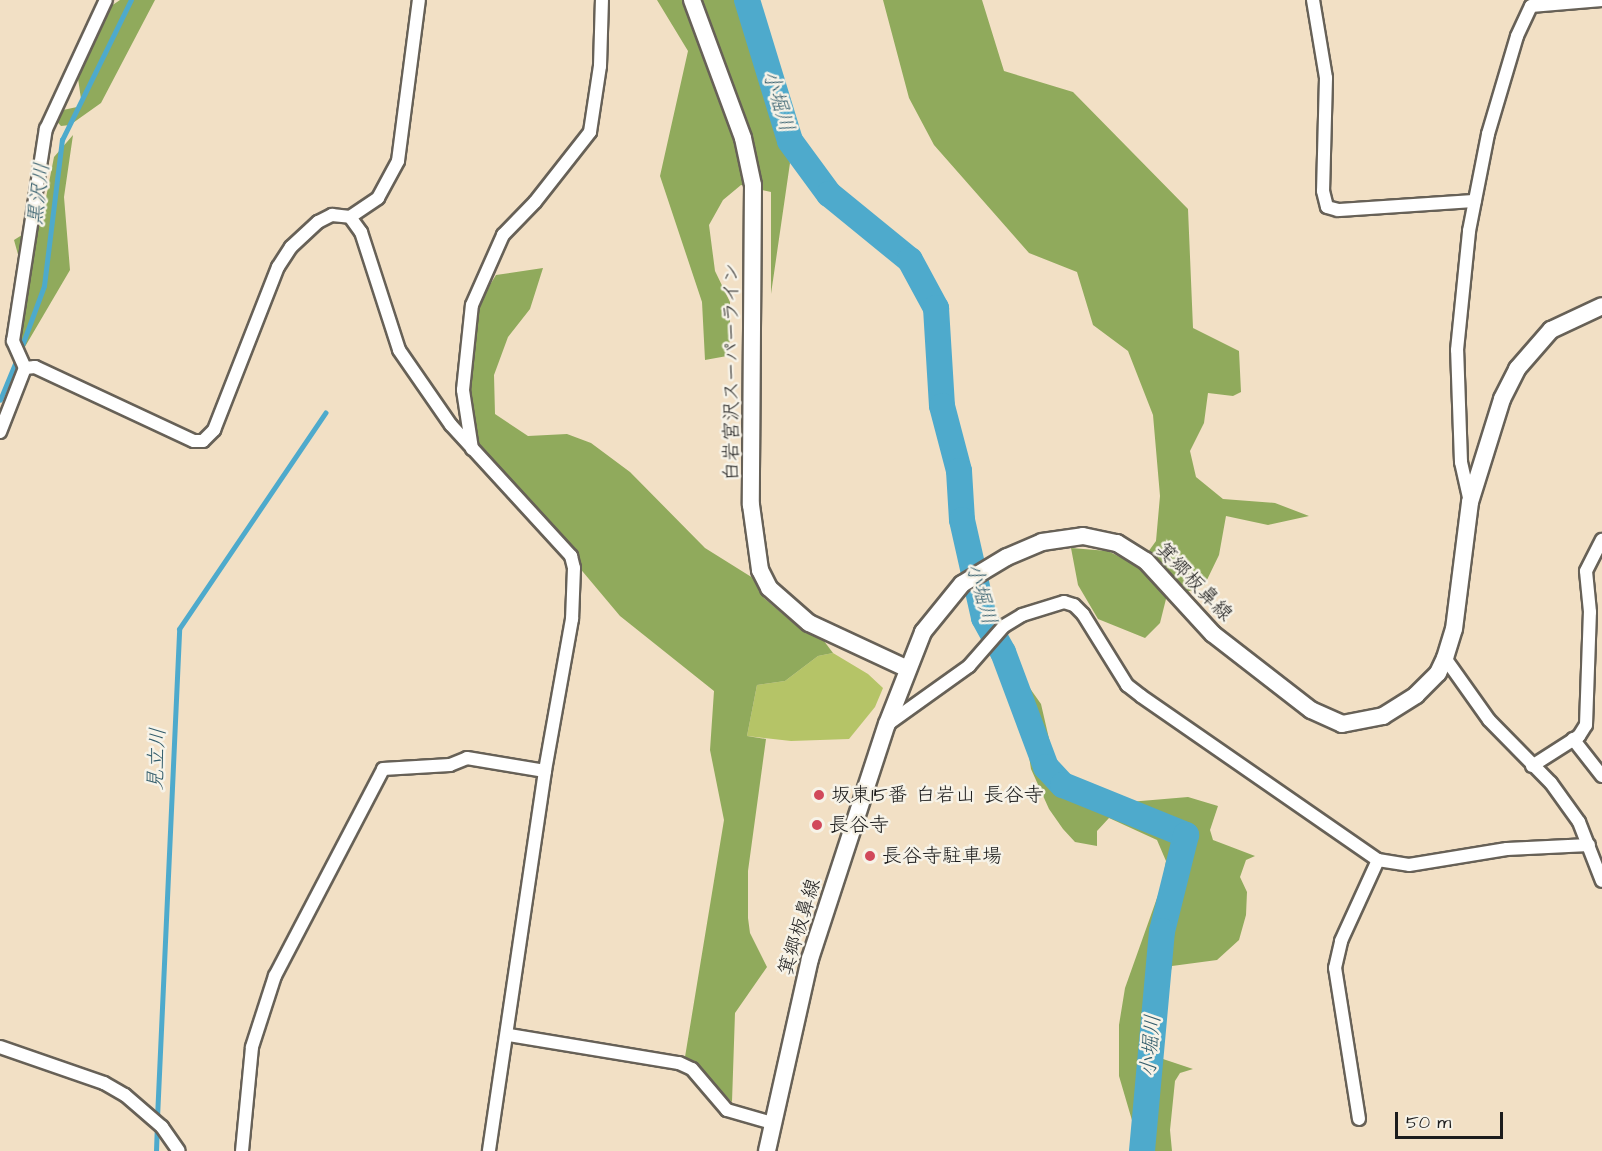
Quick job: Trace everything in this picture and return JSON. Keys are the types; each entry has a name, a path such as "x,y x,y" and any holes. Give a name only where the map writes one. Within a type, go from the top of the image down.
{"main road":[{"name":"白岩宮沢スーパーライン","path":"692,0 729,93 753,185 752,505 760,570 769,588 809,623 908,669"},
{"name":"箕郷板鼻線","path":"767,1151 810,959 887,724 923,632 962,584 1029,547 1083,536 1117,543 1137,553 1213,634 1311,710 1331,721 1353,724 1383,716 1416,695 1438,673 1445,658 1454,630 1470,502 1503,399 1523,359 1551,330 1602,306"}],"street":[{"path":"0,432 25,368 13,341 46,129 106,0"},
{"path":"25,368 35,367 194,441 203,441 214,430 278,267 291,247 318,222 332,215 350,217 378,198 398,161 419,0"},
{"path":"472,449 463,390 472,305 502,236 536,202 590,132 600,66 602,0"},
{"path":"1313,0 1326,78 1323,191 1327,207 1338,210 1475,201"},
{"path":"1470,502 1461,462 1457,350 1475,201 1488,134 1527,10 1531,6 1602,0"},
{"path":"350,217 360,232 399,351 472,449 571,556 574,568 573,619 545,771 509,1035 489,1151"},
{"path":"1532,765 1573,740 1586,725 1590,612 1586,571 1602,540"},
{"path":"887,724 969,666 1004,626 1022,615 1064,603 1074,604 1127,685 1378,860 1409,865 1507,849 1589,845"},
{"path":"1445,658 1489,720 1551,783 1579,822 1602,881"},
{"path":"1573,740 1602,776"},
{"path":"242,1151 252,1047 274,976 383,769 450,765 467,758 545,771"},
{"path":"1359,1119 1335,968 1341,941 1378,860"},
{"path":"509,1035 679,1062 692,1069 726,1110 772,1123"},
{"path":"0,1047 104,1083 125,1095 162,1128 179,1151"}],"green space":[{"path":"120,0 155,0 101,103 70,125 61,126 49,113 77,107 81,99 76,65 92,19"},
{"path":"657,0 739,0 790,163 771,294 771,192 741,185 723,200 709,225 715,271 730,302 730,339 727,356 705,360 702,302 660,176 688,51"},
{"path":"883,0 982,0 1004,71 1073,92 1188,209 1193,328 1239,351 1241,392 1233,396 1208,393 1204,423 1190,451 1196,477 1223,499 1275,503 1309,516 1268,525 1226,516 1219,555 1204,586 1166,599 1160,623 1145,638 1098,619 1078,585 1071,548 1108,551 1138,566 1156,541 1160,496 1153,415 1128,351 1093,325 1077,272 1029,253 934,145 909,98"},
{"path":"73,135 64,197 70,270 16,362 22,269 14,240 41,223 54,157"},
{"path":"543,268 530,309 508,337 494,375 495,414 528,436 567,434 591,443 630,472 705,548 753,578 764,598 799,628 821,637 833,653 818,656 785,681 757,685 747,736 766,739 748,871 748,918 750,933 767,967 735,1013 732,1102 685,1057 724,820 710,750 714,691 620,616 478,447 469,394 477,306 496,275"},
{"path":"833,653 868,674 883,688 875,707 849,739 791,741 747,736 757,685 785,681 818,656"},
{"path":"1004,665 1017,670 1041,704 1053,756 1067,778 1129,802 1188,797 1218,806 1210,830 1213,840 1255,856 1246,860 1240,877 1247,892 1246,915 1239,940 1217,960 1172,966 1151,1055 1193,1069 1180,1073 1175,1081 1170,1130 1172,1151 1141,1151 1119,1076 1119,1025 1125,988 1162,884 1166,861 1157,840 1109,818 1097,831 1097,846 1075,842 1063,829 1049,809 1031,769 1028,750 1001,680"}],"waterway":[{"name":"黒沢川","path":"20,351 44,286 62,140 131,0"},
{"name":"小堀川","path":"747,0 790,141 829,194 910,260 936,308 942,406 959,471 962,520 984,618 1003,652 1046,767 1063,785 1186,835 1162,931 1142,1151"},
{"name":"黒沢川","path":"0,400 17,359"},
{"name":"見立川","path":"157,1118 179,629 325,413"},
{"name":"見立川","path":"156,1151 157,1126"}],"place":[{"name":"坂東15番 白岩山 長谷寺","path":"819,795"},
{"name":"長谷寺","path":"817,825"},
{"name":"長谷寺駐車場","path":"870,856"}]}
